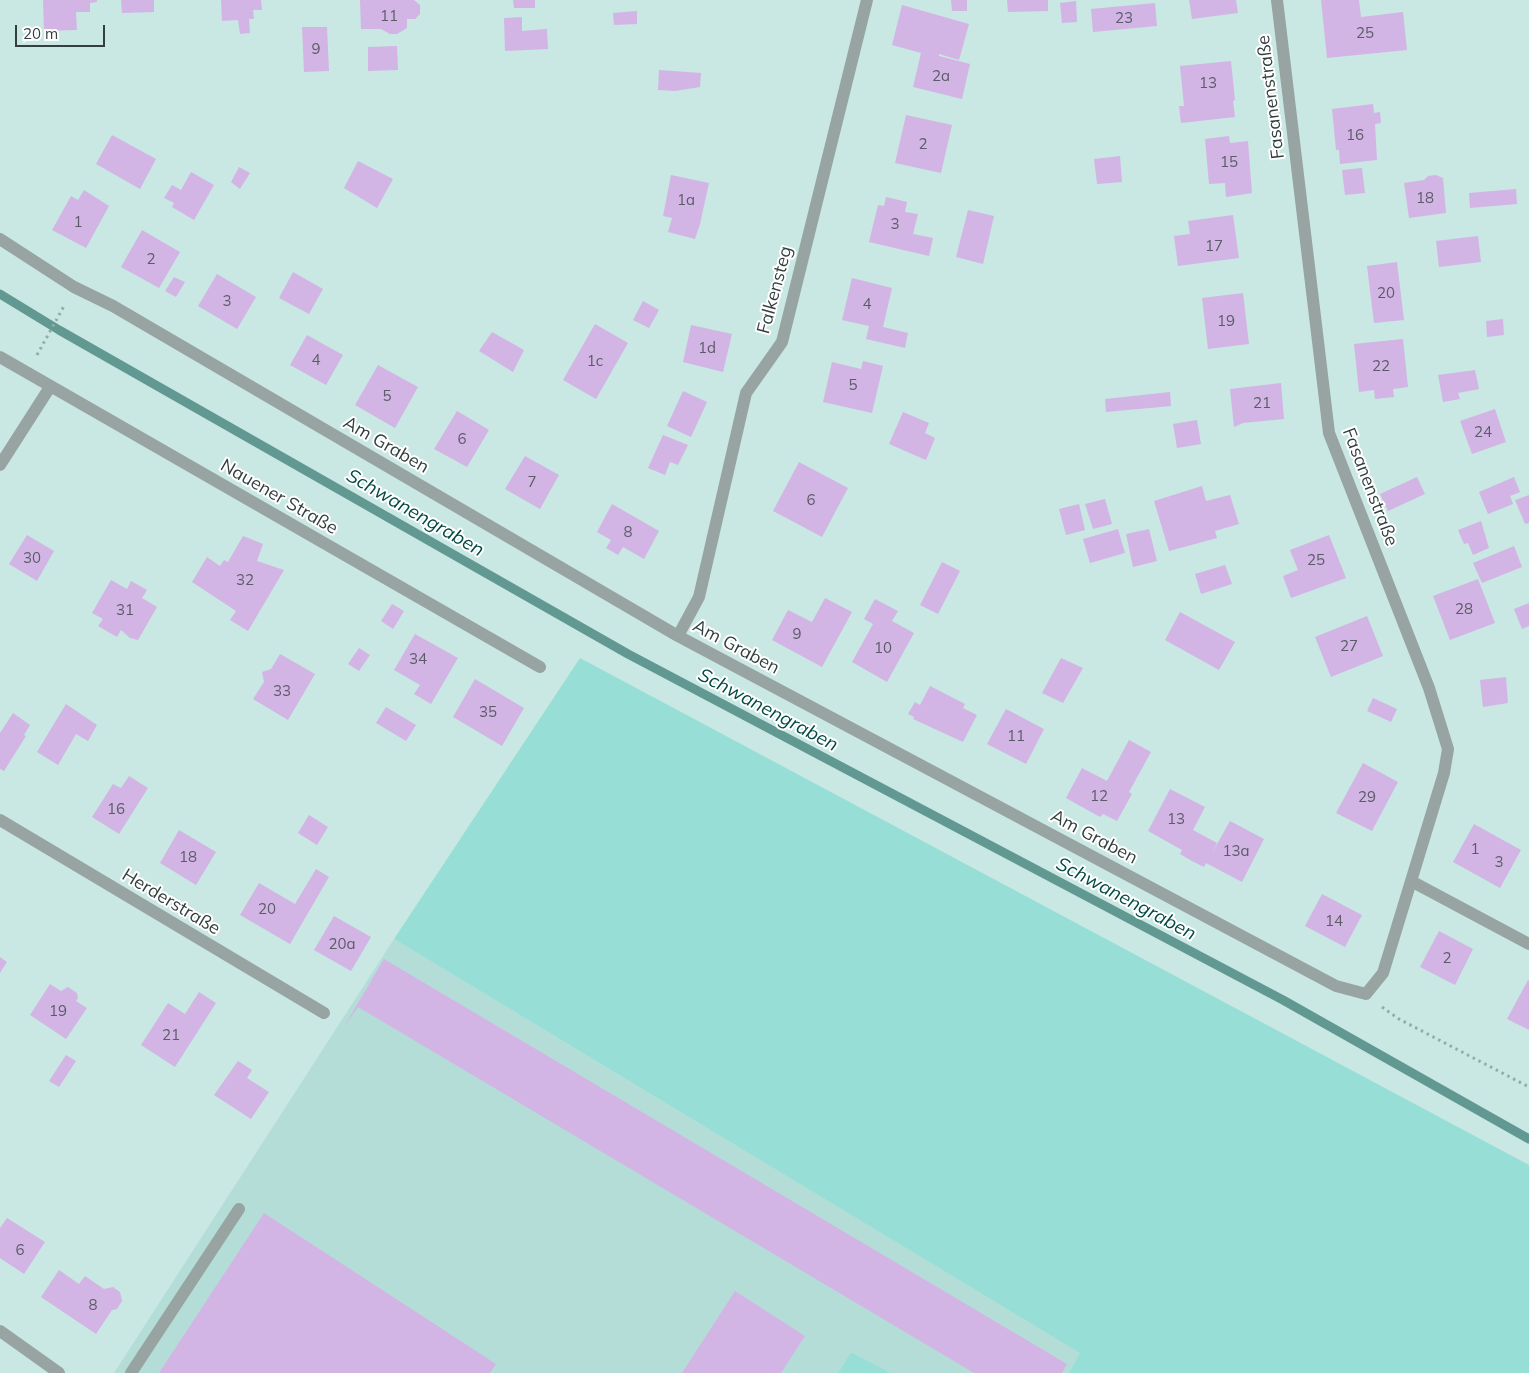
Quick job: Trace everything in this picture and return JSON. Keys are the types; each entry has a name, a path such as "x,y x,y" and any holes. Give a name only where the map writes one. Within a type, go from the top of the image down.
{"street":[{"name":"Falkensteg","path":"678,636 699,598 746,394 782,342 867,0"},
{"name":"Fasanenstraße","path":"1277,0 1329,433 1429,688 1448,748 1444,773 1411,881"},
{"name":"Am Graben","path":"0,239 74,287 113,306 678,636 1336,986 1366,994"},
{"name":"Nauener Straße","path":"0,357 540,667"},
{"path":"0,465 50,387"},
{"name":"Herderstraße","path":"0,820 324,1013"},
{"path":"1366,994 1383,973 1411,881 1529,944"},
{"path":"131,1373 239,1209"},
{"path":"0,1331 59,1373"}],"path":[{"path":"44,344 63,309"},
{"path":"1366,994 1399,1019 1529,1087"}],"shaded area":[{"path":"580,658 1529,1165 1529,1373 1069,1373 1080,1353 394,939"},
{"path":"394,939 1081,1353 1069,1373 891,1373 851,1352 838,1373 114,1373"},
{"path":"851,1352 891,1373 838,1373"}],"building":[{"path":"43,0 97,0 97,2 90,3 90,12 76,12 77,30 44,31"},
{"path":"121,0 154,0 154,12 122,13"},
{"path":"221,0 261,0 262,10 253,10 254,19 249,19 250,33 240,34 238,20 222,21"},
{"path":"360,0 414,0 420,5 420,14 415,19 407,19 407,28 397,34 390,34 381,29 361,29"},
{"path":"513,0 535,0 535,8 514,8"},
{"path":"951,0 967,0 967,11 952,11"},
{"path":"1007,0 1048,0 1048,11 1008,12"},
{"path":"1189,0 1236,0 1238,13 1192,19"},
{"path":"1321,0 1359,0 1361,17 1403,12 1407,50 1327,58"},
{"path":"1076,1 1077,22 1062,23 1060,3"},
{"path":"1155,3 1157,26 1093,32 1091,9"},
{"path":"902,5 969,24 959,60 939,54 939,56 970,64 962,99 913,87 921,53 892,45"},
{"path":"637,11 637,24 614,25 613,13"},
{"path":"522,17 522,31 547,29 548,49 505,51 504,18"},
{"path":"302,27 327,27 329,71 304,72"},
{"path":"397,46 398,70 368,71 368,47"},
{"path":"1231,61 1235,117 1181,123 1179,106 1184,106 1180,66"},
{"path":"659,70 701,73 700,87 675,91 658,90"},
{"path":"1373,104 1374,113 1380,112 1381,123 1375,124 1377,160 1340,164 1339,150 1336,150 1332,109"},
{"path":"906,115 952,125 941,173 895,163"},
{"path":"112,135 156,159 140,189 96,164"},
{"path":"1229,136 1230,143 1248,141 1252,193 1226,197 1225,183 1209,184 1205,139"},
{"path":"1120,156 1122,182 1097,184 1094,159"},
{"path":"358,161 393,179 377,208 344,188"},
{"path":"239,167 250,173 240,189 231,182"},
{"path":"1362,168 1365,193 1345,195 1342,170"},
{"path":"191,172 214,185 194,220 172,207 174,203 164,198 172,185 181,190"},
{"path":"671,175 709,183 695,239 668,232 672,218 663,216"},
{"path":"1436,175 1443,178 1446,213 1409,218 1404,183 1424,180 1428,176"},
{"path":"1516,189 1517,204 1470,208 1469,193"},
{"path":"84,190 109,206 86,248 52,230 71,196 78,200"},
{"path":"886,197 907,202 905,212 918,214 913,234 933,238 929,256 869,242 878,205 884,206"},
{"path":"968,210 994,216 983,264 956,257"},
{"path":"1233,215 1239,258 1178,266 1174,236 1190,234 1188,221"},
{"path":"142,230 180,252 159,288 121,267"},
{"path":"1478,236 1481,262 1439,267 1436,241"},
{"path":"1397,262 1404,320 1374,323 1367,266"},
{"path":"293,272 323,289 309,314 279,298"},
{"path":"217,274 256,297 237,329 198,306"},
{"path":"174,277 185,282 176,297 165,291"},
{"path":"852,278 892,288 883,327 908,333 905,348 866,339 869,326 842,320"},
{"path":"1243,293 1249,344 1208,349 1202,298"},
{"path":"643,301 659,310 649,328 633,320"},
{"path":"1503,319 1504,335 1487,337 1486,321"},
{"path":"595,324 628,343 596,399 563,380"},
{"path":"691,325 732,334 723,372 683,362"},
{"path":"492,332 524,350 513,372 479,351"},
{"path":"307,335 343,355 326,385 290,365"},
{"path":"1403,339 1408,387 1393,389 1394,397 1375,399 1374,390 1359,392 1354,344"},
{"path":"863,361 883,366 872,413 823,402 832,362 861,369"},
{"path":"378,365 418,387 395,428 355,405"},
{"path":"1475,370 1479,389 1458,393 1460,399 1443,402 1438,375"},
{"path":"1281,383 1284,419 1243,423 1234,427 1230,389"},
{"path":"683,391 707,402 691,437 667,426"},
{"path":"1170,392 1171,406 1106,412 1105,399"},
{"path":"1495,409 1506,442 1472,454 1460,421"},
{"path":"457,411 489,430 467,467 434,449"},
{"path":"903,412 929,423 925,433 935,438 926,460 889,444"},
{"path":"1197,420 1201,444 1177,448 1173,424"},
{"path":"663,435 688,445 678,465 670,462 665,475 648,468"},
{"path":"525,456 559,475 540,509 505,489"},
{"path":"799,462 848,488 822,537 773,511"},
{"path":"1417,477 1425,494 1388,511 1380,494"},
{"path":"1514,477 1520,492 1510,496 1513,504 1488,514 1479,492"},
{"path":"1202,486 1206,501 1230,495 1239,524 1215,531 1217,538 1169,551 1154,501"},
{"path":"1529,495 1529,523 1525,524 1515,500"},
{"path":"1105,499 1112,524 1093,529 1085,504"},
{"path":"612,504 659,531 644,559 623,547 618,555 606,548 611,540 597,532"},
{"path":"1079,504 1085,530 1066,535 1059,509"},
{"path":"1481,521 1489,548 1473,555 1468,543 1464,544 1458,530"},
{"path":"1118,529 1125,553 1090,563 1083,539"},
{"path":"1149,529 1157,561 1133,567 1126,534"},
{"path":"27,535 54,551 37,581 9,564"},
{"path":"1329,535 1346,578 1291,598 1283,576 1298,570 1290,550"},
{"path":"243,536 263,544 257,561 284,570 248,631 230,620 236,611 192,582 207,557 220,566 224,560 228,562"},
{"path":"1514,546 1522,567 1482,583 1473,563"},
{"path":"942,562 960,571 938,614 920,605"},
{"path":"1225,565 1232,584 1201,594 1195,574"},
{"path":"1478,579 1495,623 1450,640 1433,596"},
{"path":"111,580 127,589 131,581 147,590 142,598 157,607 138,640 130,638 121,630 117,637 98,626 103,619 92,613"},
{"path":"825,598 852,612 822,667 772,640 788,610 812,622"},
{"path":"875,599 898,611 892,621 914,633 887,682 852,662 873,624 864,619"},
{"path":"1529,603 1529,626 1522,629 1514,609"},
{"path":"392,604 404,611 393,629 381,621"},
{"path":"1180,612 1235,642 1219,670 1165,640"},
{"path":"1367,616 1383,656 1331,677 1315,637"},
{"path":"415,634 458,658 431,704 414,694 420,685 394,670"},
{"path":"359,648 370,655 359,671 348,664"},
{"path":"280,654 315,674 288,720 253,699 264,682 262,672 271,669"},
{"path":"1061,658 1083,668 1063,703 1042,693"},
{"path":"1506,677 1508,703 1483,707 1480,680"},
{"path":"475,679 524,708 502,746 453,717"},
{"path":"930,686 965,704 963,708 977,715 963,742 913,719 914,717 908,714 915,702 920,705"},
{"path":"1373,698 1397,709 1391,722 1367,711"},
{"path":"66,704 97,725 88,741 76,734 58,765 37,752"},
{"path":"386,707 416,725 406,741 376,723"},
{"path":"1006,709 1044,729 1026,764 987,744"},
{"path":"13,713 30,725 24,735 26,736 4,771 0,769 0,733"},
{"path":"1129,740 1151,752 1129,792 1132,794 1117,821 1103,814 1100,817 1066,798 1082,768 1107,781"},
{"path":"1363,763 1398,782 1372,831 1336,813"},
{"path":"129,776 148,788 119,834 92,817 113,784 121,788"},
{"path":"1170,789 1205,807 1193,830 1217,843 1211,855 1230,821 1264,839 1242,882 1206,863 1204,867 1192,861 1180,854 1182,850 1148,831"},
{"path":"309,815 328,827 317,845 298,833"},
{"path":"1474,824 1521,850 1500,888 1453,862"},
{"path":"179,830 216,852 196,885 160,863"},
{"path":"316,869 329,877 290,944 240,915 259,883 295,904"},
{"path":"1322,894 1362,915 1345,947 1305,926"},
{"path":"334,916 371,937 351,971 314,950"},
{"path":"1439,931 1473,949 1455,985 1420,967"},
{"path":"0,957 7,962 0,973"},
{"path":"384,959 1067,1364 1062,1373 974,1373 358,1007 344,1027"},
{"path":"1529,981 1529,1030 1507,1019"},
{"path":"50,984 61,991 68,987 77,993 78,998 76,1001 87,1008 66,1039 30,1015"},
{"path":"199,992 216,1003 175,1067 141,1045 168,1003 185,1014"},
{"path":"66,1055 76,1061 59,1087 49,1081"},
{"path":"238,1061 252,1070 247,1078 269,1092 251,1119 214,1095"},
{"path":"264,1213 496,1364 490,1373 159,1373"},
{"path":"7,1218 45,1242 24,1274 0,1258 0,1228"},
{"path":"59,1270 79,1284 85,1276 104,1289 113,1287 120,1292 122,1301 117,1309 112,1310 96,1334 41,1297"},
{"path":"735,1291 805,1336 781,1373 682,1373"}],"waterway":[{"name":"Schwanengraben","path":"0,294 59,330 628,654 1283,1000 1529,1139"}]}
